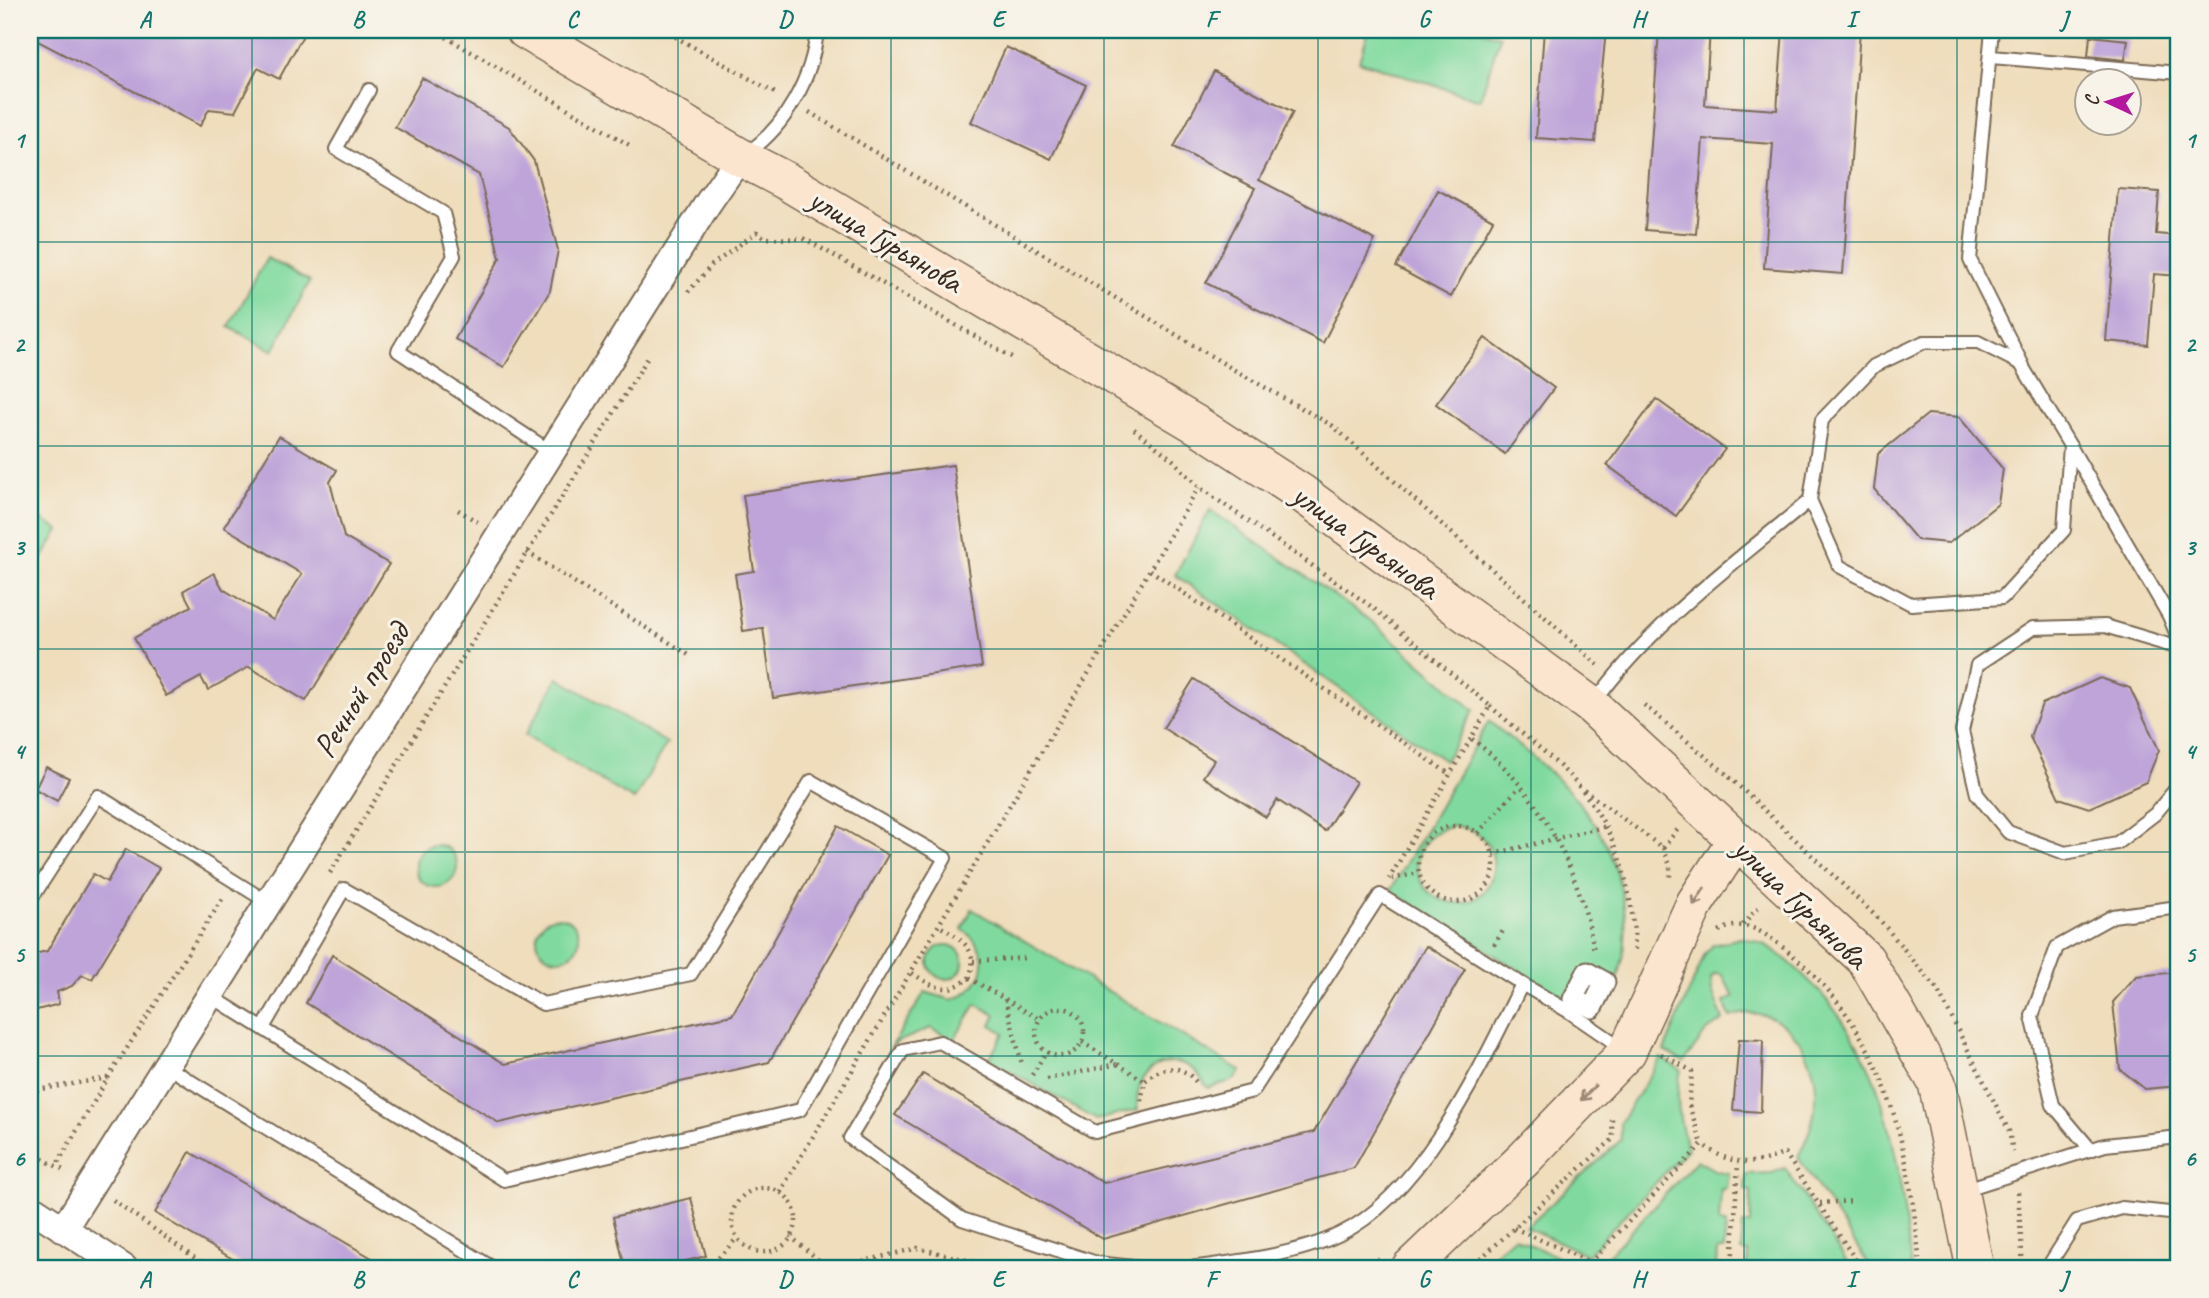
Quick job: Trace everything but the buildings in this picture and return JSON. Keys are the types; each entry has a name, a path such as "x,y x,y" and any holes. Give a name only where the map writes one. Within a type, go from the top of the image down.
{"main road":[{"name":"улица Гурьянова","path":"525,30 1197,425 1300,492 1592,706 1866,960 1937,1083 1975,1268"},
{"path":"1410,1268 1524,1159 1627,1052 1695,903 1736,840"}],"street":[{"name":"Речной проезд","path":"64,1228 708,203 740,157"},
{"path":"30,1207 124,1268"}],"lane":[{"path":"740,157 763,143 777,125 808,73 817,30"},
{"path":"1992,30 1970,260 2024,369 2169,616 2179,640"},
{"path":"1991,57 2179,73"},
{"path":"369,90 336,149 443,212 454,256 398,351 551,452"},
{"path":"2024,369 1978,342 1924,342 1874,366 1822,420 1810,500 1839,566 1912,604 2002,598 2064,530 2070,446"},
{"path":"1592,706 1612,678 1663,623 1810,500"},
{"path":"2179,648 2105,626 2033,628 1977,665 1962,731 1977,794 2008,832 2065,852 2117,843 2155,814 2179,785"},
{"path":"211,996 505,1180 800,1110 944,858 811,781 691,974 543,1004 344,888 263,1028"},
{"path":"30,901 98,796 269,903"},
{"path":"1143,1268 1097,1263 962,1219 850,1138 903,1050 940,1042 1095,1132 1253,1091 1380,895 1568,1011 1627,1052"},
{"path":"2091,1150 2053,1105 2032,1016 2057,947 2113,916 2171,908 2179,911"},
{"path":"1189,1268 1262,1258 1339,1234 1388,1202 1463,1101 1522,984"},
{"path":"166,1066 493,1268"},
{"path":"1959,1191 2091,1150 2179,1137"},
{"path":"2051,1268 2051,1262 2077,1221 2122,1208 2179,1214"}],"path":[{"path":"434,30 631,146"},
{"path":"680,304 712,265 757,233 765,238 805,239 1019,361"},
{"path":"323,885 651,351"},
{"path":"1126,422 1173,460 1199,488 1372,607 1490,706 1580,787 1664,848 1670,864 1670,883"},
{"path":"780,1192 1199,488"},
{"path":"458,510 692,657"},
{"path":"1150,570 1451,775"},
{"path":"1380,895 1490,706"},
{"path":"1472,739 1499,758 1556,838 1583,903 1594,949 1594,958 1587,972"},
{"path":"1478,833 1520,786"},
{"path":"1580,787 1607,825 1625,873 1633,914 1633,967 1644,943"},
{"path":"1493,855 1607,825"},
{"path":"1454,826 1478,833 1493,855 1494,868 1485,890 1465,902 1441,900 1423,884 1418,873 1417,860 1421,847 1429,836 1454,826"},
{"path":"1389,880 1418,873"},
{"path":"56,1166 108,1077 234,880"},
{"path":"1711,935 1726,928 1743,925 1759,929 1797,958 1845,1011 1872,1054 1906,1149 1920,1268"},
{"path":"912,974 942,990 951,989 968,978 973,961 967,944 939,926"},
{"path":"973,961 1026,958"},
{"path":"968,978 1039,1019"},
{"path":"1005,999 1026,1083 1118,1064"},
{"path":"1054,1008 1069,1009 1081,1019 1082,1042 1070,1054 1054,1055 1046,1052 1037,1038 1039,1019 1054,1008"},
{"path":"1082,1042 1145,1081"},
{"path":"1662,1055 1692,1071 1689,1105 1702,1144 1717,1156 1738,1163 1765,1162 1784,1153 1861,1268"},
{"path":"1145,1119 1141,1099 1145,1081 1162,1069 1182,1070 1197,1083 1206,1103"},
{"path":"30,1091 108,1077"},
{"path":"1470,1268 1613,1139 1611,1121 1618,1112"},
{"path":"1587,1266 1702,1144"},
{"path":"30,1152 91,1185 209,1268"},
{"path":"1732,1268 1738,1163"},
{"path":"766,1188 780,1192 791,1202 796,1215 790,1236 775,1250 761,1252 747,1248 737,1238 732,1224 733,1210 740,1198 752,1189 766,1188"},
{"path":"1819,1203 1855,1201"},
{"path":"1514,1228 1587,1266 1603,1268"},
{"path":"790,1236 828,1268"},
{"path":"709,1268 737,1238"},
{"path":"835,1268 918,1248 999,1268"}],"green space":[{"path":"1369,30 1479,30 1500,36 1480,100 1359,61"},
{"path":"267,258 310,281 273,351 229,327"},
{"path":"1210,510 1371,621 1474,710 1445,761 1175,575"},
{"path":"30,512 59,530 30,579"},
{"path":"558,678 667,743 634,800 525,735"},
{"path":"1489,721 1560,782 1594,823 1605,844 1615,866 1625,914 1622,962 1613,989 1596,1017 1390,891","holes":["1453,826 1473,832 1486,842 1493,857 1493,872 1488,886 1478,897 1463,903 1445,901 1434,896 1423,885 1418,871 1419,853 1428,839","1587,973 1605,982 1592,1008 1574,998"]},
{"path":"436,845 451,851 457,866 451,881 436,887 421,881 415,866 421,851"},
{"path":"972,909 1241,1071 1234,1080 1208,1088 1196,1072 1182,1064 1161,1064 1144,1077 1139,1087 1138,1110 1096,1120 989,1059 1004,1033 991,1025 996,1015 976,1004 954,1040 931,1028 897,1042 888,1052 925,992 952,1000 964,994 979,977 982,958 979,948 962,929"},
{"path":"558,917 573,923 579,938 573,953 558,959 543,953 537,938 543,923"},
{"path":"1740,938 1765,945 1799,971 1829,1002 1853,1036 1871,1071 1894,1146 1911,1268 1871,1268 1798,1157 1811,1127 1816,1094 1810,1060 1791,1032 1764,1015 1748,1013 1730,1017 1724,1002 1734,997 1722,975 1715,974 1711,978 1712,991 1723,1020 1706,1032 1684,1062 1664,1051 1705,954 1713,945"},
{"path":"946,945 958,950 963,962 958,974 946,979 934,974 929,962 934,950"},
{"path":"1661,1058 1681,1070 1678,1110 1688,1149 1587,1255 1526,1227 1621,1140 1620,1123"},
{"path":"1697,1160 1716,1171 1729,1173 1727,1189 1721,1189 1719,1222 1726,1223 1724,1250 1717,1250 1716,1268 1633,1268 1606,1258"},
{"path":"1785,1168 1851,1268 1747,1268 1748,1252 1741,1251 1743,1224 1750,1224 1751,1191 1745,1190 1746,1174 1772,1173"},
{"path":"1514,1237 1576,1266 1478,1268"}]}
